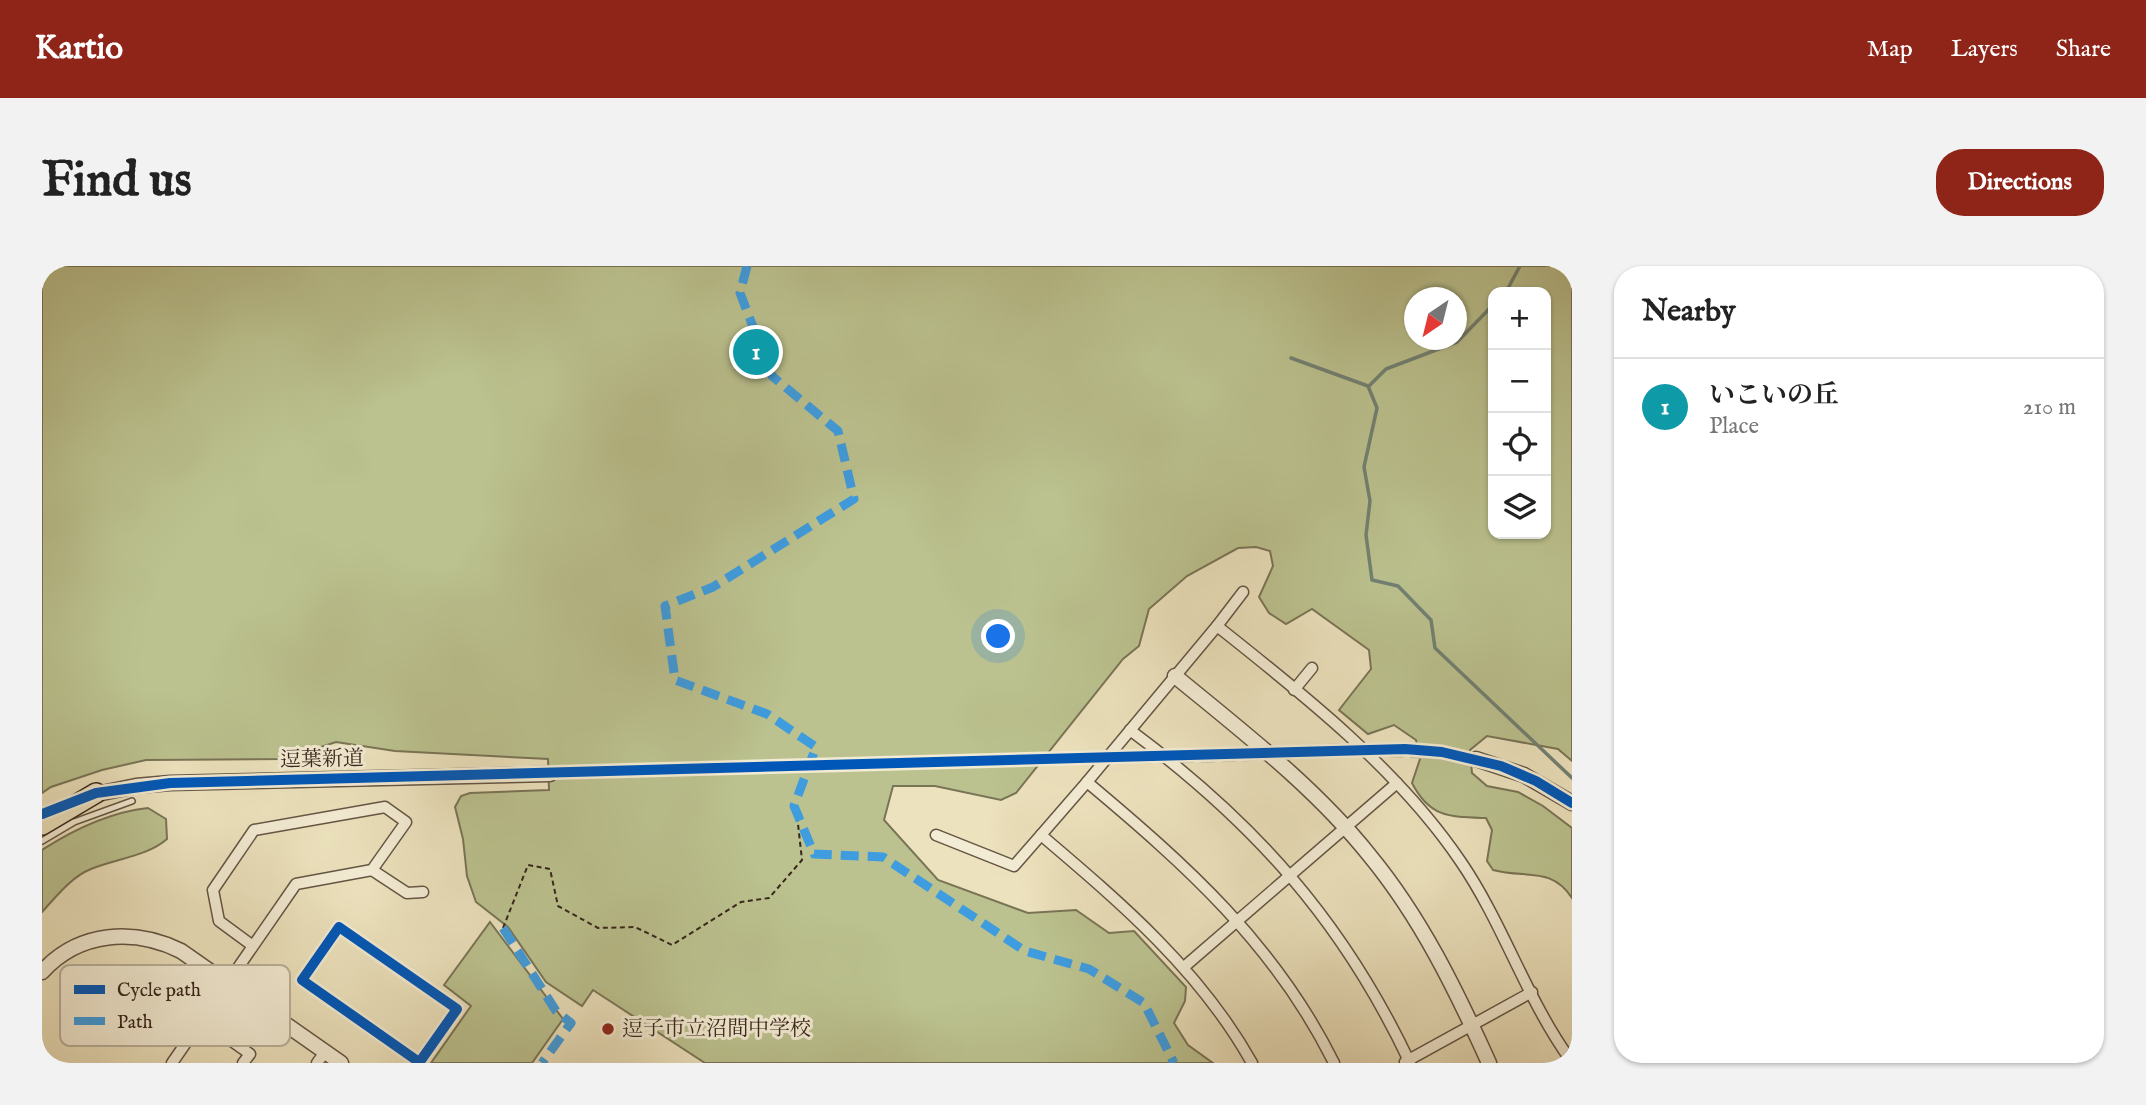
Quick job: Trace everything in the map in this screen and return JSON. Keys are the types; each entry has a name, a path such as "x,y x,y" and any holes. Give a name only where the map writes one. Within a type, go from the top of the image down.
{"highway":[{"path":"42,822 96,793"}],"street":[{"path":"936,835 1014,866 1087,782 1243,592"},
{"path":"1217,626 1294,690 1396,783 1460,860 1485,900 1532,992 1572,1062"},
{"path":"1294,690 1312,668"},
{"path":"1175,676 1295,777 1371,856 1419,925 1489,1063"},
{"path":"1130,730 1194,781 1291,874 1359,966 1407,1062 1532,992"},
{"path":"1476,759 1524,775 1572,803"},
{"name":"逗葉新道","path":"42,814 96,793 170,783 550,774"},
{"path":"1087,782 1202,881 1237,920 1307,1014 1334,1063"},
{"path":"1184,967 1396,783"},
{"path":"253,946 219,921 213,890 254,830 385,807 406,822 372,870"},
{"path":"1041,835 1125,906 1184,967 1213,1002 1252,1063"},
{"path":"240,965 296,884 372,870 407,893 423,892"},
{"path":"339,927 457,1009 419,1062 302,980 339,927"},
{"path":"42,972 61,955 84,943 107,936 159,940 201,965"},
{"path":"290,1033 321,1057 341,1063"},
{"path":"172,1063 184,1046"},
{"path":"239,1046 250,1054 243,1063"}],"lane":[{"path":"42,841 74,822 132,801"}],"path":[{"path":"503,928 528,864 550,869 558,906 598,928 635,928 672,945 741,902 769,898 802,860 797,815"}],"green space":[{"path":"42,266 1572,266 1572,761 1558,749 1487,736 1470,750 1472,773 1487,786 1518,792 1543,806 1572,828 1572,898 1564,888 1546,877 1493,870 1487,861 1492,830 1486,818 1442,813 1419,795 1412,783 1420,759 1416,740 1394,725 1368,734 1339,710 1371,669 1369,650 1312,609 1286,624 1269,613 1259,597 1273,566 1270,551 1256,547 1238,548 1187,576 1149,609 1139,646 1123,659 1016,793 1001,800 935,786 893,786 884,820 938,880 1028,913 1076,910 1109,933 1134,931 1186,987 1185,1001 1174,1023 1188,1045 1213,1063 705,1063 593,990 582,1006 546,982 508,927 476,902 467,876 463,839 455,807 461,796 470,793 549,790 548,759 395,751 336,742 284,759 146,760 102,770 51,787 42,793"},
{"path":"148,808 166,819 167,839 141,853 100,866 77,877 42,912 42,850 93,823 120,813"},
{"path":"490,922 563,1019 532,1063 431,1063 471,1006 444,985"}],"waterway":[{"path":"1509,287 1520,266"},
{"path":"1369,386 1386,369 1457,342 1488,310"},
{"path":"1291,358 1368,386 1377,408 1364,467 1370,501 1366,535 1372,580 1398,586 1431,620 1435,648 1572,778"}],"tunnel":[{"path":"550,774 1334,750 1405,751 1476,759"}],"marked path":[{"path":"747,266 740,293 772,376 838,431 854,499 713,587 665,606 675,680 767,714 816,747 794,806 814,854 883,857 1025,951 1089,969 1144,1003 1174,1063"},
{"path":"752,329 752,354 766,369"},
{"path":"503,928 556,1011 571,1023 542,1063"}],"cycle path":[{"path":"42,814 96,793 170,783 1405,749 1442,752 1501,766 1536,781 1572,803"},
{"path":"419,1062 302,980 339,927 457,1009 419,1063"}],"place":[{"name":"いこいの丘","path":"756,352"},
{"name":"逗子市立沼間中学校","path":"608,1029"}]}
